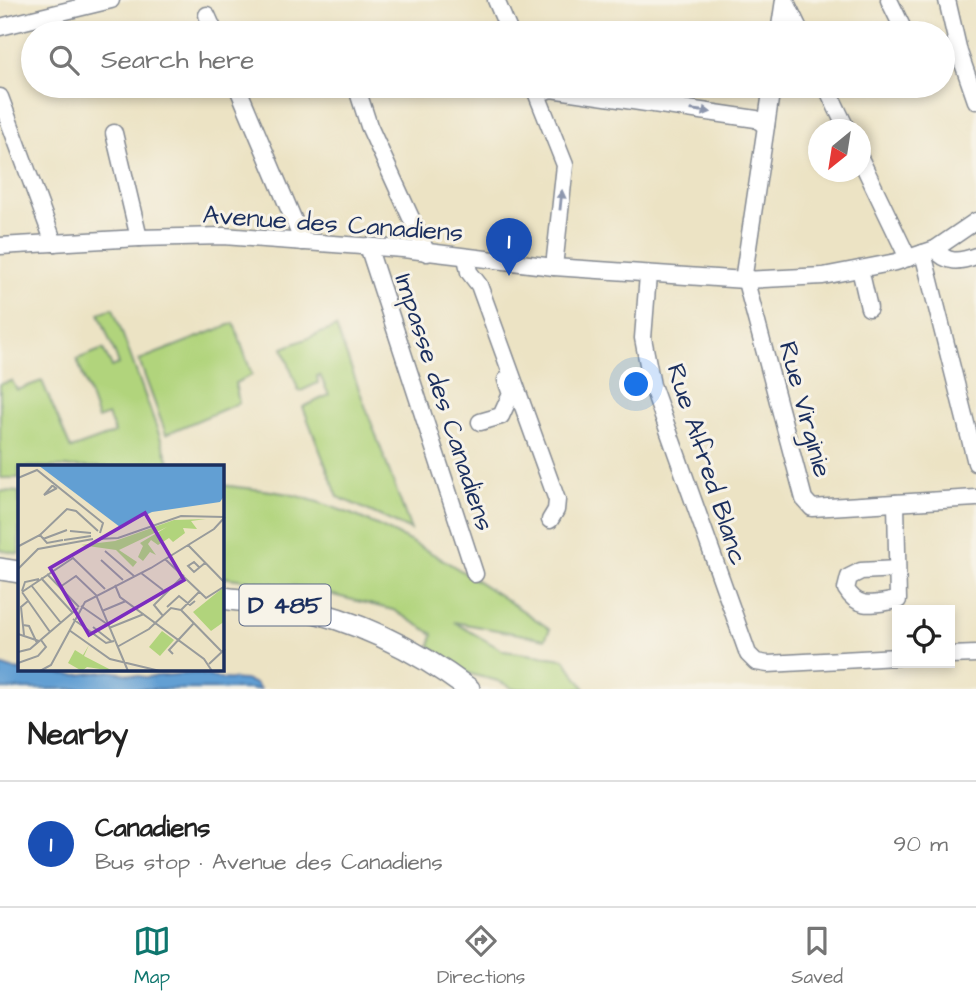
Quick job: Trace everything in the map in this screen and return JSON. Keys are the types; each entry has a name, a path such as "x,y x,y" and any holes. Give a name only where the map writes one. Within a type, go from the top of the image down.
{"main road":[{"path":"0,569 18,572"},
{"name":"D 485","path":"224,598 290,606 345,621 423,660"},
{"path":"423,660 440,689"},
{"path":"423,660 435,664 469,689"}],"street":[{"path":"25,21 111,0"},
{"path":"496,0 505,21"},
{"path":"781,21 784,0"},
{"path":"784,0 795,21"},
{"path":"889,0 899,21"},
{"path":"947,0 952,21"},
{"path":"207,15 210,21"},
{"path":"0,27 21,22"},
{"path":"955,35 976,101"},
{"path":"0,97 54,243"},
{"path":"242,98 303,242"},
{"path":"360,98 369,126 427,253"},
{"path":"538,98 565,165 554,267"},
{"path":"612,98 756,119 766,126"},
{"path":"745,280 770,98"},
{"path":"832,98 842,119"},
{"path":"114,133 139,238"},
{"path":"871,175 922,253 976,463"},
{"path":"922,253 976,221"},
{"name":"Avenue des Canadiens","path":"0,246 205,235 368,246 427,253 467,265 554,267 745,280 823,276 922,253"},
{"name":"Impasse des Canadiens","path":"368,246 475,574"},
{"path":"922,253 961,261 976,256"},
{"path":"467,265 482,321 493,339 511,394 501,416 480,422"},
{"path":"467,265 479,285 557,500 556,510 550,520"},
{"path":"860,269 869,308"},
{"name":"Rue Alfred Blanc","path":"649,275 643,338 652,385 743,646 756,662 768,664 892,657"},
{"name":"Rue Virginie","path":"745,280 804,499 813,508 976,498"},
{"path":"896,503 898,600 863,605 852,600 846,589 849,577 860,571 897,569"},
{"path":"955,655 976,653"}],"green space":[{"path":"113,308 170,465 18,465 18,478 0,478 0,384 12,381 17,390 42,381 71,449 115,433 108,415 98,419 77,359 103,349 112,367 119,364 99,313"},
{"path":"234,323 252,375 235,383 239,403 166,434 139,360"},
{"path":"336,327 411,530 338,497 303,407 329,395 320,375 317,376 318,383 299,392 283,348"},
{"path":"224,485 272,491 335,508 400,536 431,553 550,629 545,639 454,622 504,651 564,659 585,689 513,689 498,681 465,672 430,646 433,634 393,610 305,588 224,577"},
{"path":"0,491 18,492 18,554 0,550"}],"water":[{"path":"0,665 18,671 76,675 110,671 145,677 197,673 221,679 245,680 256,684 260,689 0,689"}],"place":[{"name":"Canadiens","path":"509,276"}]}
